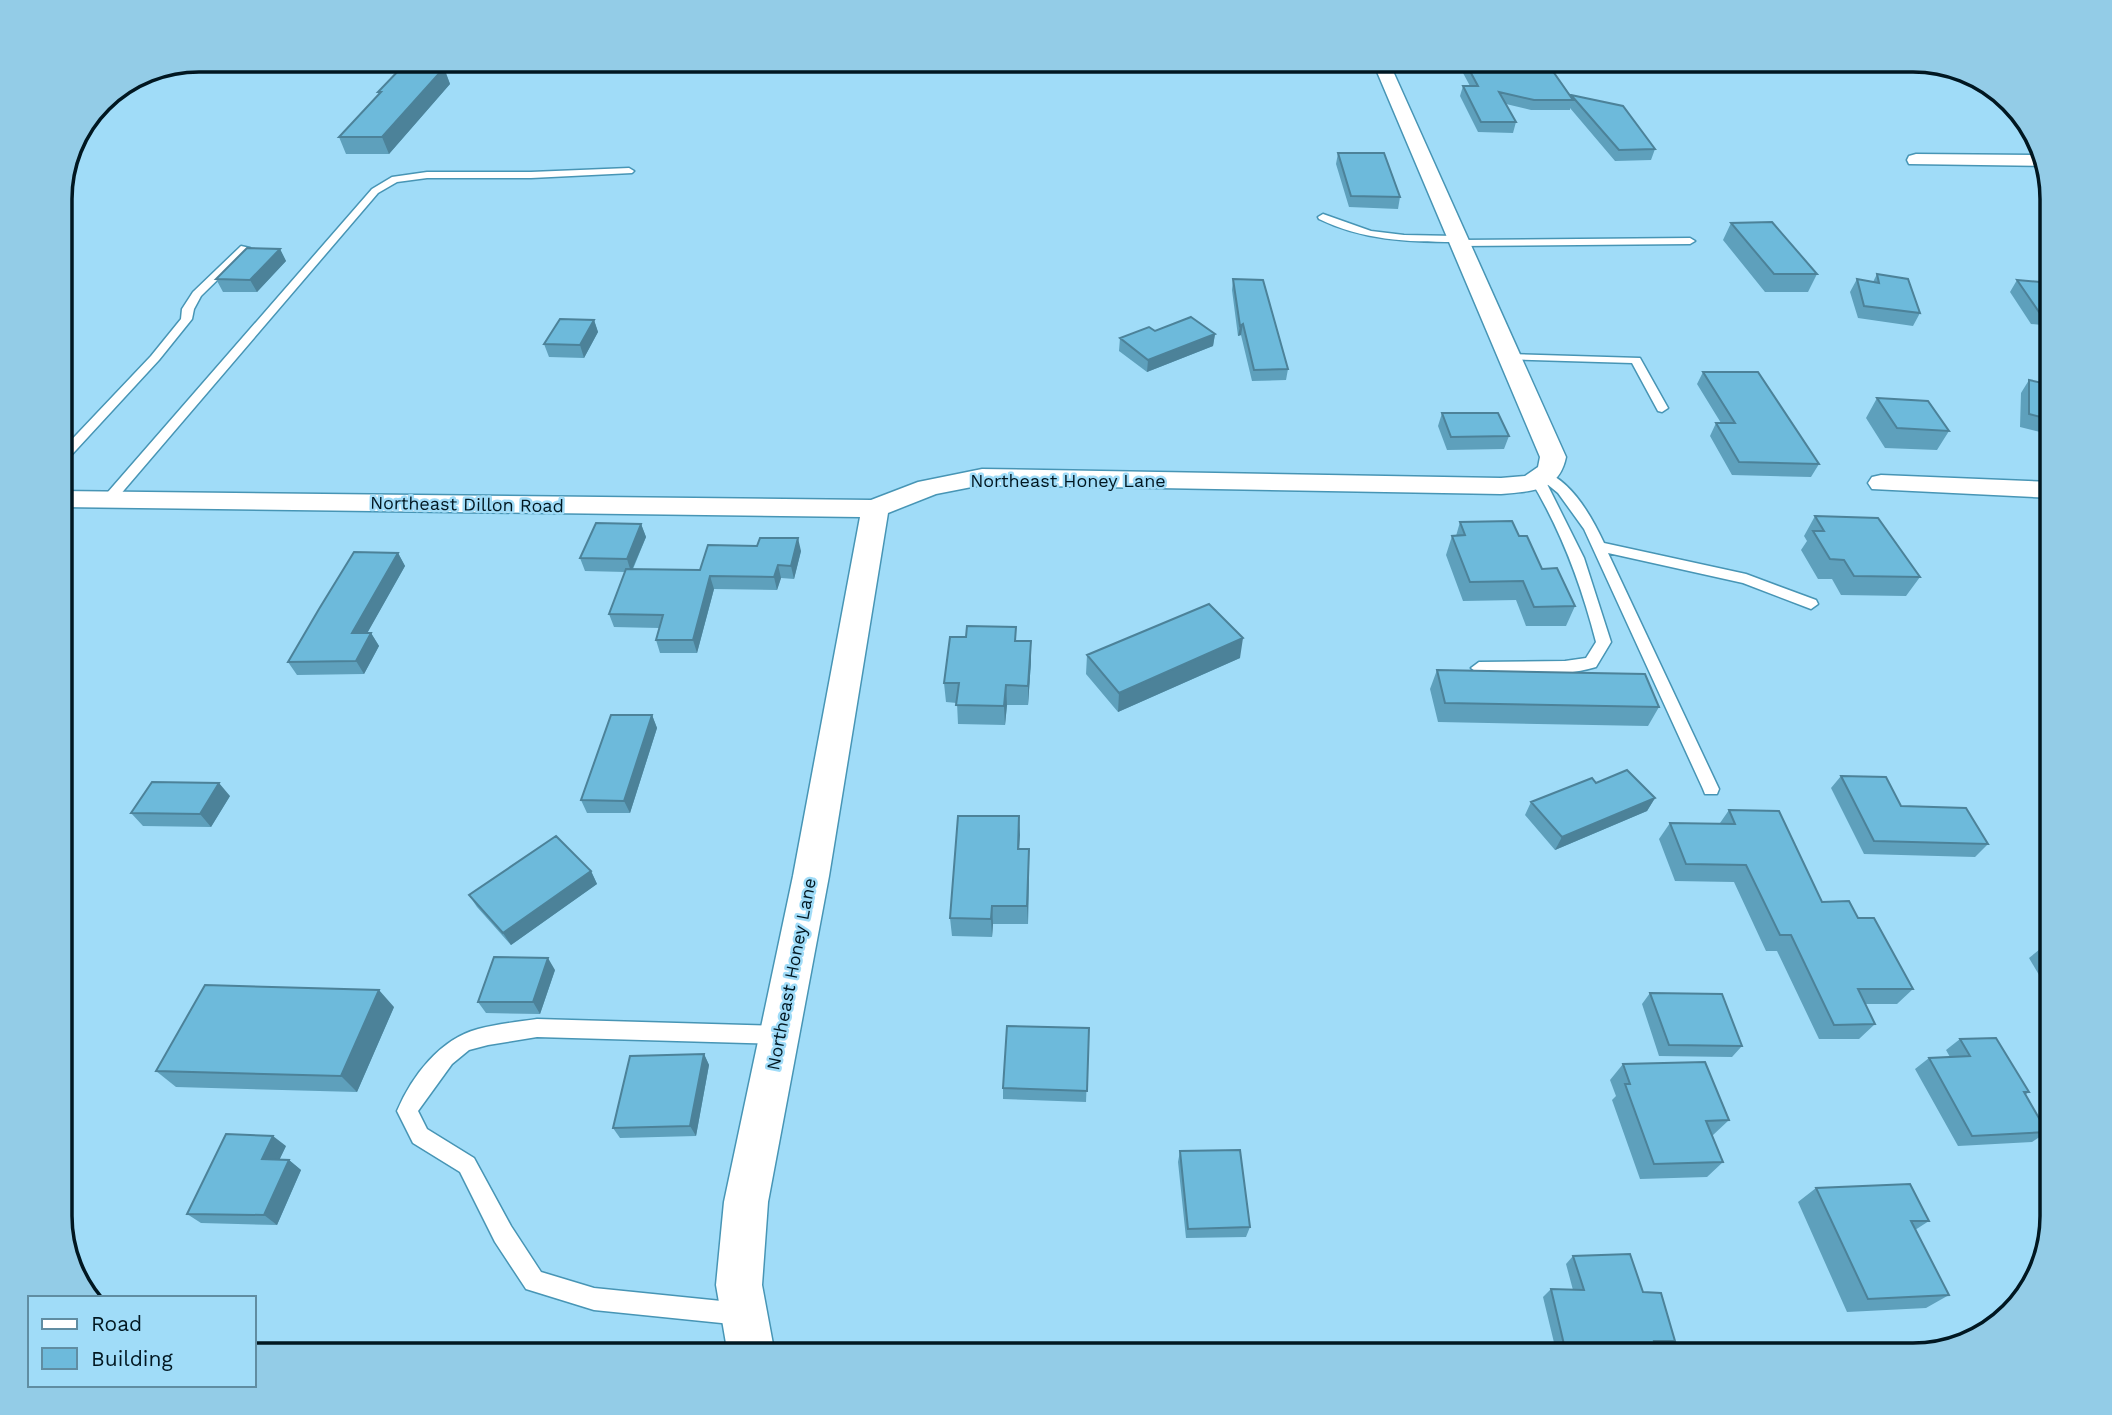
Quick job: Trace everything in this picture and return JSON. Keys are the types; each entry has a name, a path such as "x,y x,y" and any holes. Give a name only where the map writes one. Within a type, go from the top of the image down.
{"street":[{"path":"1385,72 1553,457 1550,471 1540,477"},
{"path":"1916,160 2035,161"},
{"name":"Northeast Honey Lane","path":"748,1343 739,1285 746,1202 811,876 875,509 911,491 946,481 982,477 1501,486 1532,483 1540,477"},
{"path":"1881,483 2040,489"},
{"name":"Northeast Dillon Road","path":"72,499 875,509"}],"lane":[{"path":"108,499 375,191 396,179 427,175 629,171"},
{"path":"1323,217 1345,229 1385,236 1457,241 1690,241"},
{"path":"72,446 155,358 186,319 188,309 197,294 245,248"},
{"path":"1508,357 1636,360 1662,408"},
{"path":"1540,477 1563,490 1578,507 1599,546 1711,789"},
{"path":"1479,668 1565,667 1591,663 1604,642 1592,595 1576,552 1540,477"},
{"path":"1599,546 1746,579 1811,604"},
{"path":"744,1314 594,1299 534,1281 503,1234 467,1165 419,1136 407,1111 432,1070 463,1043 500,1035 537,1028 779,1035"}],"building":[{"path":"397,72 440,72 382,137 339,137 381,92 378,92"},
{"path":"1470,72 1553,72 1573,100 1534,100 1499,92 1516,122 1481,122 1463,86 1478,86"},
{"path":"1571,95 1623,106 1655,149 1619,150"},
{"path":"1338,153 1384,153 1400,197 1351,196"},
{"path":"1772,222 1817,274 1774,274 1731,223"},
{"path":"247,248 280,249 250,280 216,279"},
{"path":"1877,274 1908,279 1920,313 1864,306 1857,279 1879,283"},
{"path":"1233,279 1263,280 1288,369 1254,370 1243,324 1240,326"},
{"path":"2017,280 2040,282 2039,312"},
{"path":"1191,317 1215,334 1148,360 1120,338 1149,327 1155,331"},
{"path":"560,319 594,320 580,345 544,344"},
{"path":"1703,372 1758,372 1819,464 1739,462 1716,423 1735,423"},
{"path":"2029,380 2040,382 2040,417 2029,414"},
{"path":"1877,398 1928,401 1949,431 1897,428"},
{"path":"1442,413 1498,413 1509,436 1451,437"},
{"path":"1815,516 1878,518 1920,577 1854,576 1844,560 1830,559 1813,531 1824,531"},
{"path":"1512,521 1519,536 1527,536 1542,569 1557,568 1575,606 1534,607 1523,581 1470,582 1452,536 1465,535 1460,522"},
{"path":"596,523 641,524 627,559 580,558"},
{"path":"760,538 798,538 791,566 778,565 774,577 710,576 693,640 656,640 663,615 609,614 626,569 700,570 708,545 757,546"},
{"path":"354,552 398,553 352,633 371,633 356,661 288,662 319,609"},
{"path":"1209,604 1243,638 1119,693 1087,655"},
{"path":"967,626 1016,627 1015,641 1031,641 1028,686 1006,685 1004,706 956,705 959,683 944,683 950,637 966,637"},
{"path":"1437,670 1645,674 1659,707 1445,703"},
{"path":"611,715 652,715 624,801 581,800"},
{"path":"1627,770 1655,798 1562,837 1531,802 1592,778 1596,783"},
{"path":"1841,776 1886,777 1901,806 1966,808 1988,844 1874,841"},
{"path":"152,782 219,783 200,814 131,813"},
{"path":"1729,810 1779,811 1822,902 1849,901 1858,918 1874,918 1913,989 1858,989 1875,1024 1834,1025 1791,935 1780,935 1746,865 1686,864 1670,823 1735,824"},
{"path":"958,816 1019,816 1018,849 1029,849 1027,906 992,906 991,919 950,918"},
{"path":"556,836 591,871 503,933 469,895"},
{"path":"494,957 548,958 533,1002 478,1002"},
{"path":"205,985 379,990 341,1076 156,1071"},
{"path":"1650,993 1722,994 1742,1046 1669,1045"},
{"path":"1007,1026 1089,1028 1087,1091 1003,1088"},
{"path":"1996,1038 2029,1092 2024,1092 2040,1120 2040,1132 1972,1136 1929,1058 1970,1056 1960,1039"},
{"path":"704,1054 690,1126 613,1128 630,1056"},
{"path":"1705,1062 1729,1120 1706,1121 1723,1162 1654,1164 1625,1084 1630,1084 1623,1064"},
{"path":"226,1134 273,1136 262,1159 289,1160 264,1215 187,1214"},
{"path":"1240,1150 1250,1227 1188,1229 1180,1151"},
{"path":"1910,1184 1929,1221 1911,1221 1949,1295 1868,1299 1816,1188"},
{"path":"1630,1254 1643,1292 1661,1293 1675,1341 1564,1343 1551,1289 1584,1290 1573,1256"}]}
